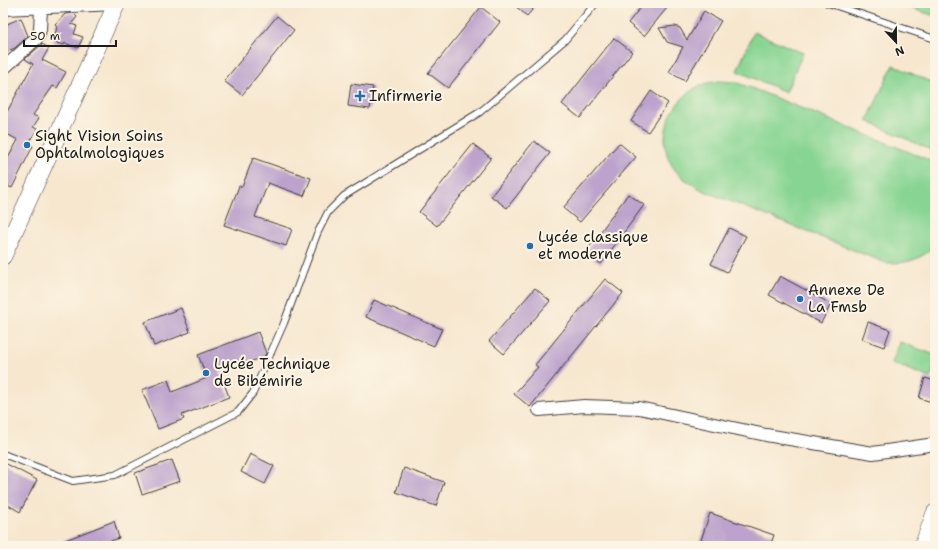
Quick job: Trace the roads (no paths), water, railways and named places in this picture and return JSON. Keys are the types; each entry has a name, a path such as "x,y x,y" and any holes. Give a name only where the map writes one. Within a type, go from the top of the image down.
{"main road":[{"path":"3,256 117,3"},
{"path":"923,546 935,513"}],"street":[{"path":"3,9 117,3"},
{"path":"3,69 37,38 40,30 40,8"},
{"path":"539,410 584,406 640,408 766,435 874,453 935,444"}],"lane":[{"path":"3,454 73,481 115,475 238,412 254,393 284,323 317,234 328,212 350,193 480,112 565,40 596,3"},
{"path":"828,3 935,39"}],"place":[{"name":"Infirmerie","path":"360,96"},
{"name":"Sight Vision Soins Ophtalmologiques","path":"27,145"},
{"name":"Lycée classique et moderne","path":"530,246"},
{"name":"Annexe De La Fmsb","path":"800,299"},
{"name":"Lycée Technique de Bibémirie","path":"206,373"}]}
